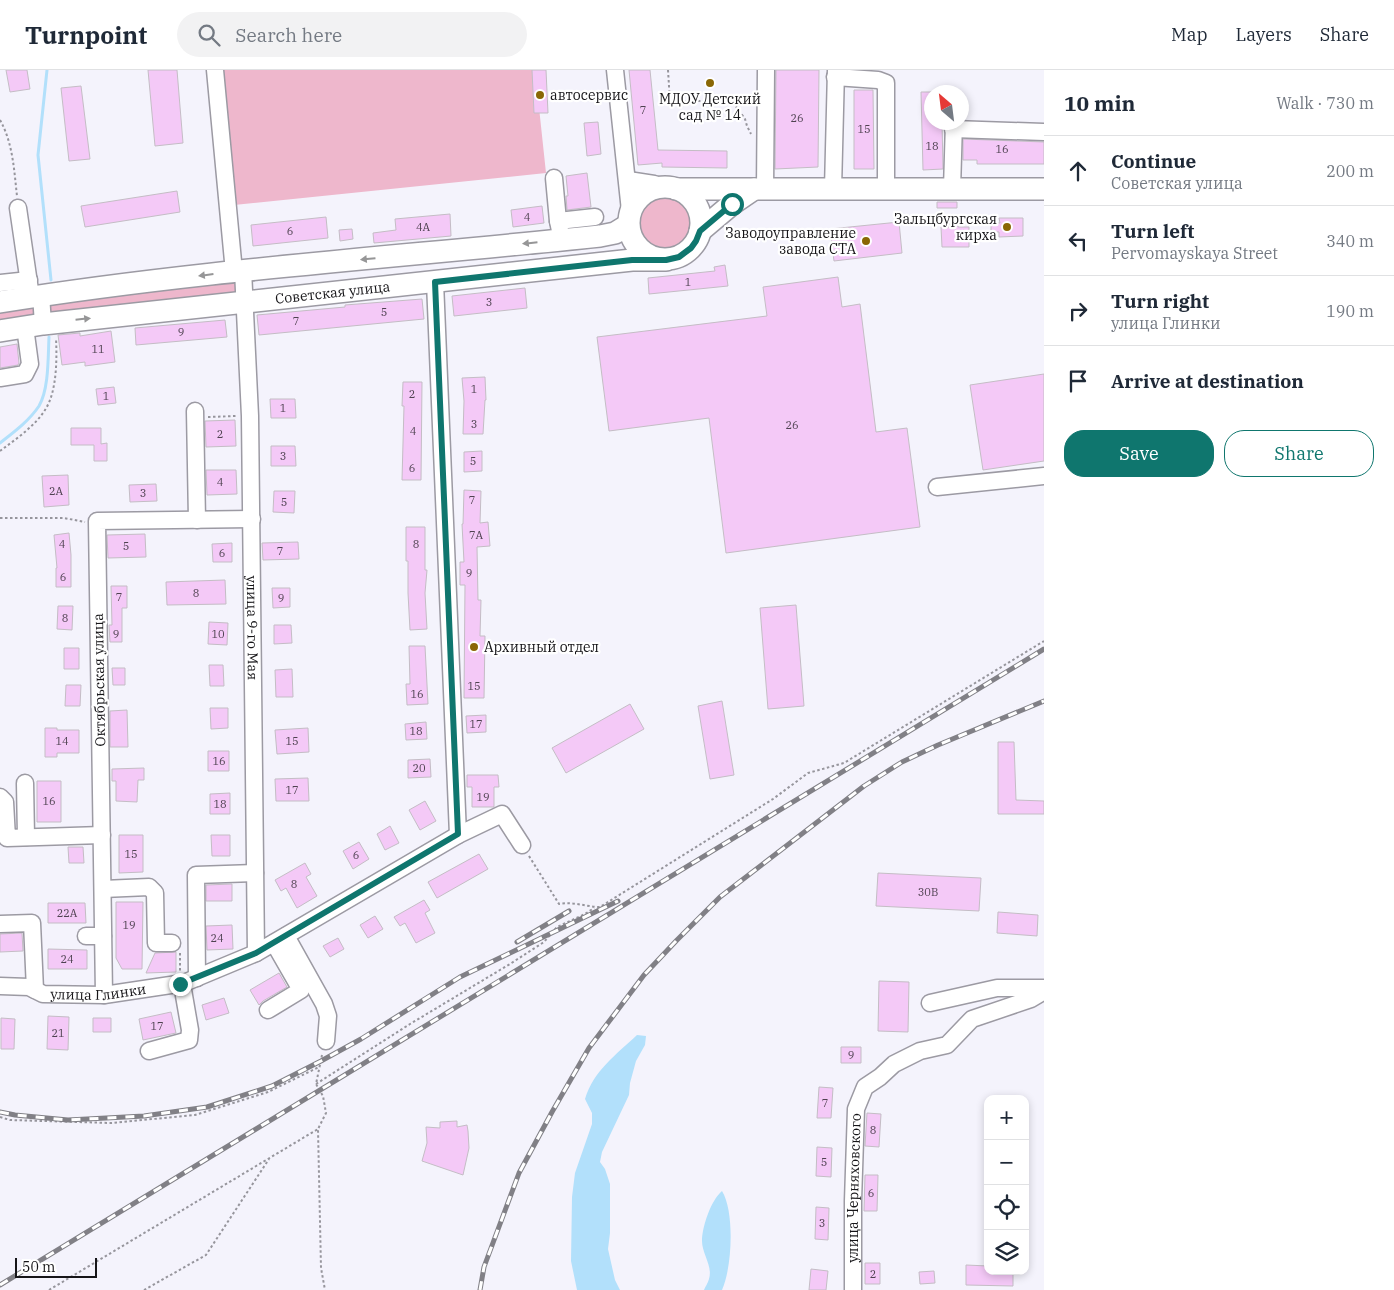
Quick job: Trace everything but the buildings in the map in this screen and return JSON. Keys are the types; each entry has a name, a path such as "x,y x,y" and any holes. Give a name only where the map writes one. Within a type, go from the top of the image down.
{"main road":[{"path":"0,302 33,291 238,271 560,230 600,236 616,233 629,218 636,201 645,192 654,188 1044,188"},
{"path":"671,188 686,194 695,204 700,214 700,231"},
{"name":"Советская улица","path":"0,331 41,324 632,260 666,260 679,257 685,253 696,241 700,231 732,204 759,189"},
{"path":"629,218 631,238 637,247 656,259 666,260"}],"street":[{"name":"улица 9-го Мая","path":"215,70 238,271 244,302 250,416 256,953"},
{"path":"615,70 628,180 629,218"},
{"path":"759,189 765,137 766,70"},
{"path":"833,189 835,74 878,80 886,84 886,188"},
{"path":"969,127 1044,132"},
{"path":"952,188 954,130"},
{"path":"554,178 560,230 595,217"},
{"path":"628,180 671,188"},
{"path":"0,378 24,374 30,364 41,324 18,208"},
{"path":"435,282 458,834"},
{"path":"0,283 33,291"},
{"path":"195,414 197,520"},
{"path":"937,488 1044,476"},
{"path":"97,525 97,521 252,519"},
{"name":"Октябрьская улица","path":"97,525 104,995"},
{"path":"25,783 26,837"},
{"path":"0,797 5,802 7,838 102,835"},
{"name":"улица Глинки","path":"0,986 29,988 43,994 104,995 186,982 256,953 458,834 502,814 522,845"},
{"path":"149,1051 189,1040 190,1030 186,982 196,875 255,873"},
{"path":"103,889 149,887 155,893 156,943 172,943"},
{"path":"0,924 32,924 34,990"},
{"path":"86,936 103,936"},
{"path":"268,1010 301,990 280,939"},
{"path":"280,939 324,1004 328,1016 326,1040"},
{"path":"930,1003 997,988 1044,990"},
{"name":"улица Черняховского","path":"853,1290 856,1109 865,1087 894,1064 920,1052 947,1045 972,1019 1031,999 1044,990"}],"path":[{"path":"668,70 670,102 726,100 735,105 745,119 750,133 754,136 765,137"},
{"path":"0,120 7,132 10,143 18,208"},
{"path":"0,451 26,432 45,409 52,394 57,354 41,324"},
{"path":"195,414 250,416"},
{"path":"0,518 64,518 97,525"},
{"path":"522,845 559,904 568,902 600,907 757,809 808,773 844,763 1044,641"},
{"path":"316,1084 535,948 544,942 556,927 596,907"},
{"path":"172,943 180,948 186,982"},
{"path":"325,1290 321,1268 318,1129 326,1113 323,1096 316,1084 326,1040"},
{"path":"0,1117 10,1120 112,1123 195,1116 268,1092 319,1068"},
{"path":"49,1290 318,1129"},
{"path":"144,1290 206,1255 270,1157"}],"shaded area":[{"path":"220,70 535,70 546,173 234,205"},
{"path":"663,196 674,198 683,204 689,213 691,224 689,235 683,244 674,250 663,252 652,250 643,244 637,235 635,224 637,213 643,204 652,198"},
{"path":"238,277 240,298 47,319 46,299"},
{"path":"38,301 41,320 0,326 0,307"}],"water":[{"path":"637,1035 646,1036 645,1045 636,1061 629,1095 602,1152 600,1162 605,1169 610,1184 610,1233 608,1249 615,1280 620,1290 577,1290 571,1261 572,1197 575,1173 592,1124 592,1113 585,1099 600,1071"},
{"path":"722,1191 729,1212 731,1240 728,1268 722,1290 704,1290 709,1280 710,1269 702,1246 704,1229 711,1207"}],"waterway":[{"path":"47,70 38,155 51,280"},
{"path":"0,443 31,417 39,406 45,391 49,337"}],"railway":[{"path":"0,1285 1044,649"},
{"path":"480,1290 484,1267 519,1173 552,1112 589,1048 644,975 677,940 720,897 864,786 902,762 1044,701"},
{"path":"0,1112 68,1120 144,1116 207,1107 272,1086 361,1039 460,977 618,901"},
{"path":"517,942 569,911"}],"place":[{"name":"МДОУ Детский сад № 14","path":"710,83"},
{"name":"автосервис","path":"540,95"},
{"name":"Зальцбургская кирха","path":"1007,227"},
{"name":"Заводоуправление завода СТА","path":"866,241"},
{"name":"Архивный отдел","path":"474,647"}],"route":[{"path":"180,984 256,953 458,834 435,282 632,260 666,260 679,257 691,248 700,231 732,204"}]}
